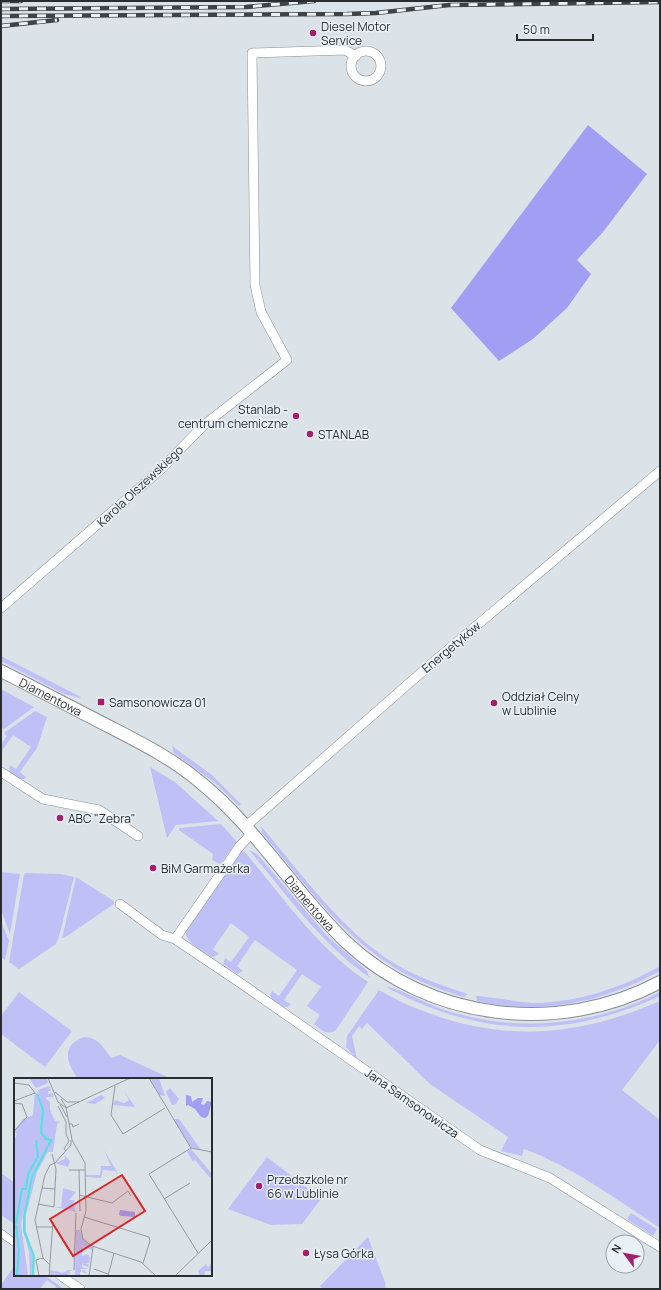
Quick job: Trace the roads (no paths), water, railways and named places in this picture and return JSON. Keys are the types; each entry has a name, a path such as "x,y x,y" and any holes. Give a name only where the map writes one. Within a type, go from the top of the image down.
{"street":[{"name":"Karola Olszewskiego","path":"1,608 160,471 204,425 287,360 261,312 256,285 252,53 344,50 356,56"},
{"name":"Energetyków","path":"175,939 239,847 248,830 436,660 660,471"},
{"name":"Diamentowa","path":"1,671 167,758 212,791 248,830 345,942 375,966 411,987 430,995 485,1011 517,1015 548,1015 598,1007 634,995 660,982"},
{"path":"1,772 43,799 99,810 138,836"},
{"name":"Jana Samsonowicza","path":"120,904 162,934 175,939 480,1150 550,1178 660,1247"},
{"path":"1,1233 14,1242"},
{"path":"61,1276 80,1289"}],"railway":[{"path":"1,1 21,1"},
{"path":"1,9 246,7 314,1"},
{"path":"1,16 347,14 376,13 449,5 660,2"},
{"path":"1,26 57,20"}],"place":[{"name":"Diesel Motor Service","path":"313,33"},
{"name":"Stanlab - centrum chemiczne","path":"296,416"},
{"name":"STANLAB","path":"310,434"},
{"name":"Samsonowicza 01","path":"101,702"},
{"name":"Oddział Celny w Lublinie","path":"494,703"},
{"name":"ABC \"Zebra\"","path":"60,818"},
{"name":"BiM Garmażerka","path":"153,868"},
{"name":"Przedszkole nr 66 w Lublinie","path":"259,1186"},
{"name":"Łysa Górka","path":"306,1253"}]}
